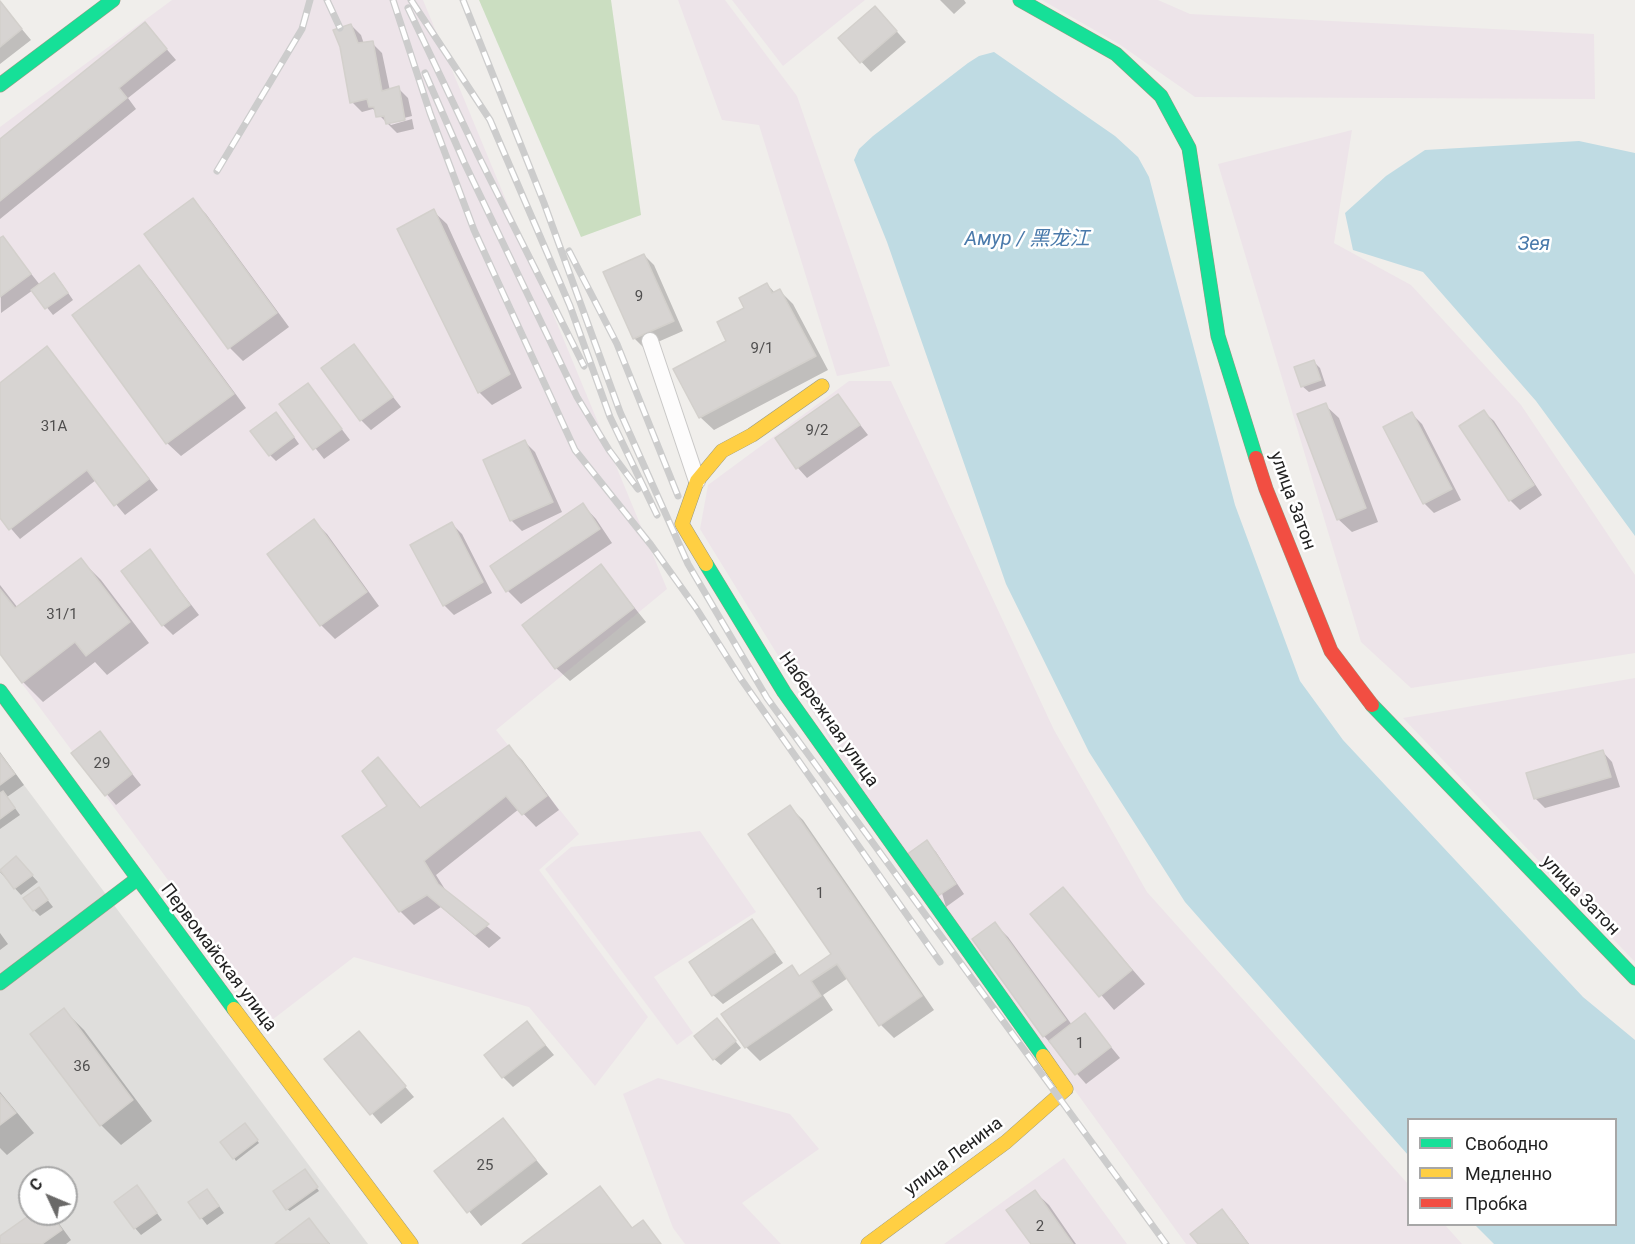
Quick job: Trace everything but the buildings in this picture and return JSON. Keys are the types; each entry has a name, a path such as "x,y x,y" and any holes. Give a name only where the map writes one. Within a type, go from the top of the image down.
{"street":[{"path":"0,85 113,0"},
{"name":"улица Затон","path":"1020,0 1116,54 1161,96 1189,148 1218,336 1266,489 1331,651 1376,710 1635,978"},
{"path":"650,341 698,481"},
{"name":"Набережная улица","path":"822,386 752,435 722,451 698,481 682,524 784,692 1066,1089 1058,1095"},
{"name":"Первомайская улица","path":"0,691 137,879 411,1244"},
{"path":"0,983 137,879"},
{"name":"улица Ленина","path":"868,1244 1006,1142 1058,1095"}],"shaded area":[{"path":"172,0 423,0 667,589 496,730 579,834 539,870 648,1017 595,1086 529,1007 354,957 272,1020 0,654 0,127"},
{"path":"678,0 725,0 797,96 890,366 837,376 759,125 722,120"},
{"path":"732,0 865,0 783,66"},
{"path":"1042,0 1158,0 1190,14 1594,34 1595,99 1195,97 1119,44"},
{"path":"1352,130 1334,243 1411,285 1521,405 1635,575 1635,653 1411,688 1361,642 1218,164"},
{"path":"849,381 891,381 1054,730 1147,892 1407,1183 1407,1226 1446,1226 1462,1244 1186,1244 880,821 700,529 708,485"},
{"path":"1635,678 1635,962 1403,718"},
{"path":"0,753 368,1244 0,1244"},
{"path":"700,831 756,912 654,977 693,1033 677,1045 545,869 571,847"},
{"path":"658,1078 790,1114 819,1149 742,1203 781,1244 685,1244 673,1228 623,1094"},
{"path":"1064,1158 1127,1244 944,1244"}],"green space":[{"path":"479,0 611,0 641,215 581,237"}],"water":[{"name":"Амур / 黑龙江","path":"994,52 1115,136 1138,157 1149,177 1235,505 1300,681 1343,740 1583,997 1635,1040 1635,1244 1494,1244 1476,1226 1617,1226 1617,1118 1407,1118 1407,1154 1185,902 1089,752 1006,584 887,242 854,160 859,149 873,136 979,56"},
{"name":"Зея","path":"1579,141 1635,153 1635,536 1536,401 1423,272 1353,250 1345,213 1386,176 1425,150"}],"railway":[{"path":"217,171 302,29 310,0"},
{"path":"327,0 340,28"},
{"path":"393,0 430,113 474,230 575,450 651,545 696,608 741,679 940,962"},
{"path":"411,0 490,120 570,306 610,417 657,515"},
{"path":"463,0 544,203 620,412 688,564 767,698 1166,1244"},
{"path":"408,8 478,155 584,366"},
{"path":"425,73 464,162 577,397 609,450 638,489"},
{"path":"569,251 617,344 678,496"}],"traffic: fast":[{"path":"0,85 113,0"},
{"path":"1020,0 1116,54 1161,96 1189,148 1218,336 1256,458"},
{"path":"706,564 784,692 1043,1056"},
{"path":"0,691 234,1009"},
{"path":"1372,705 1635,978"},
{"path":"0,983 137,879"}],"traffic: slow":[{"path":"706,564 682,524 697,481 722,451 752,435 822,386"},
{"path":"234,1009 411,1244"},
{"path":"868,1244 1006,1142 1066,1089 1043,1056"}],"traffic: jam":[{"path":"1256,458 1266,489 1331,651 1372,705"}]}
